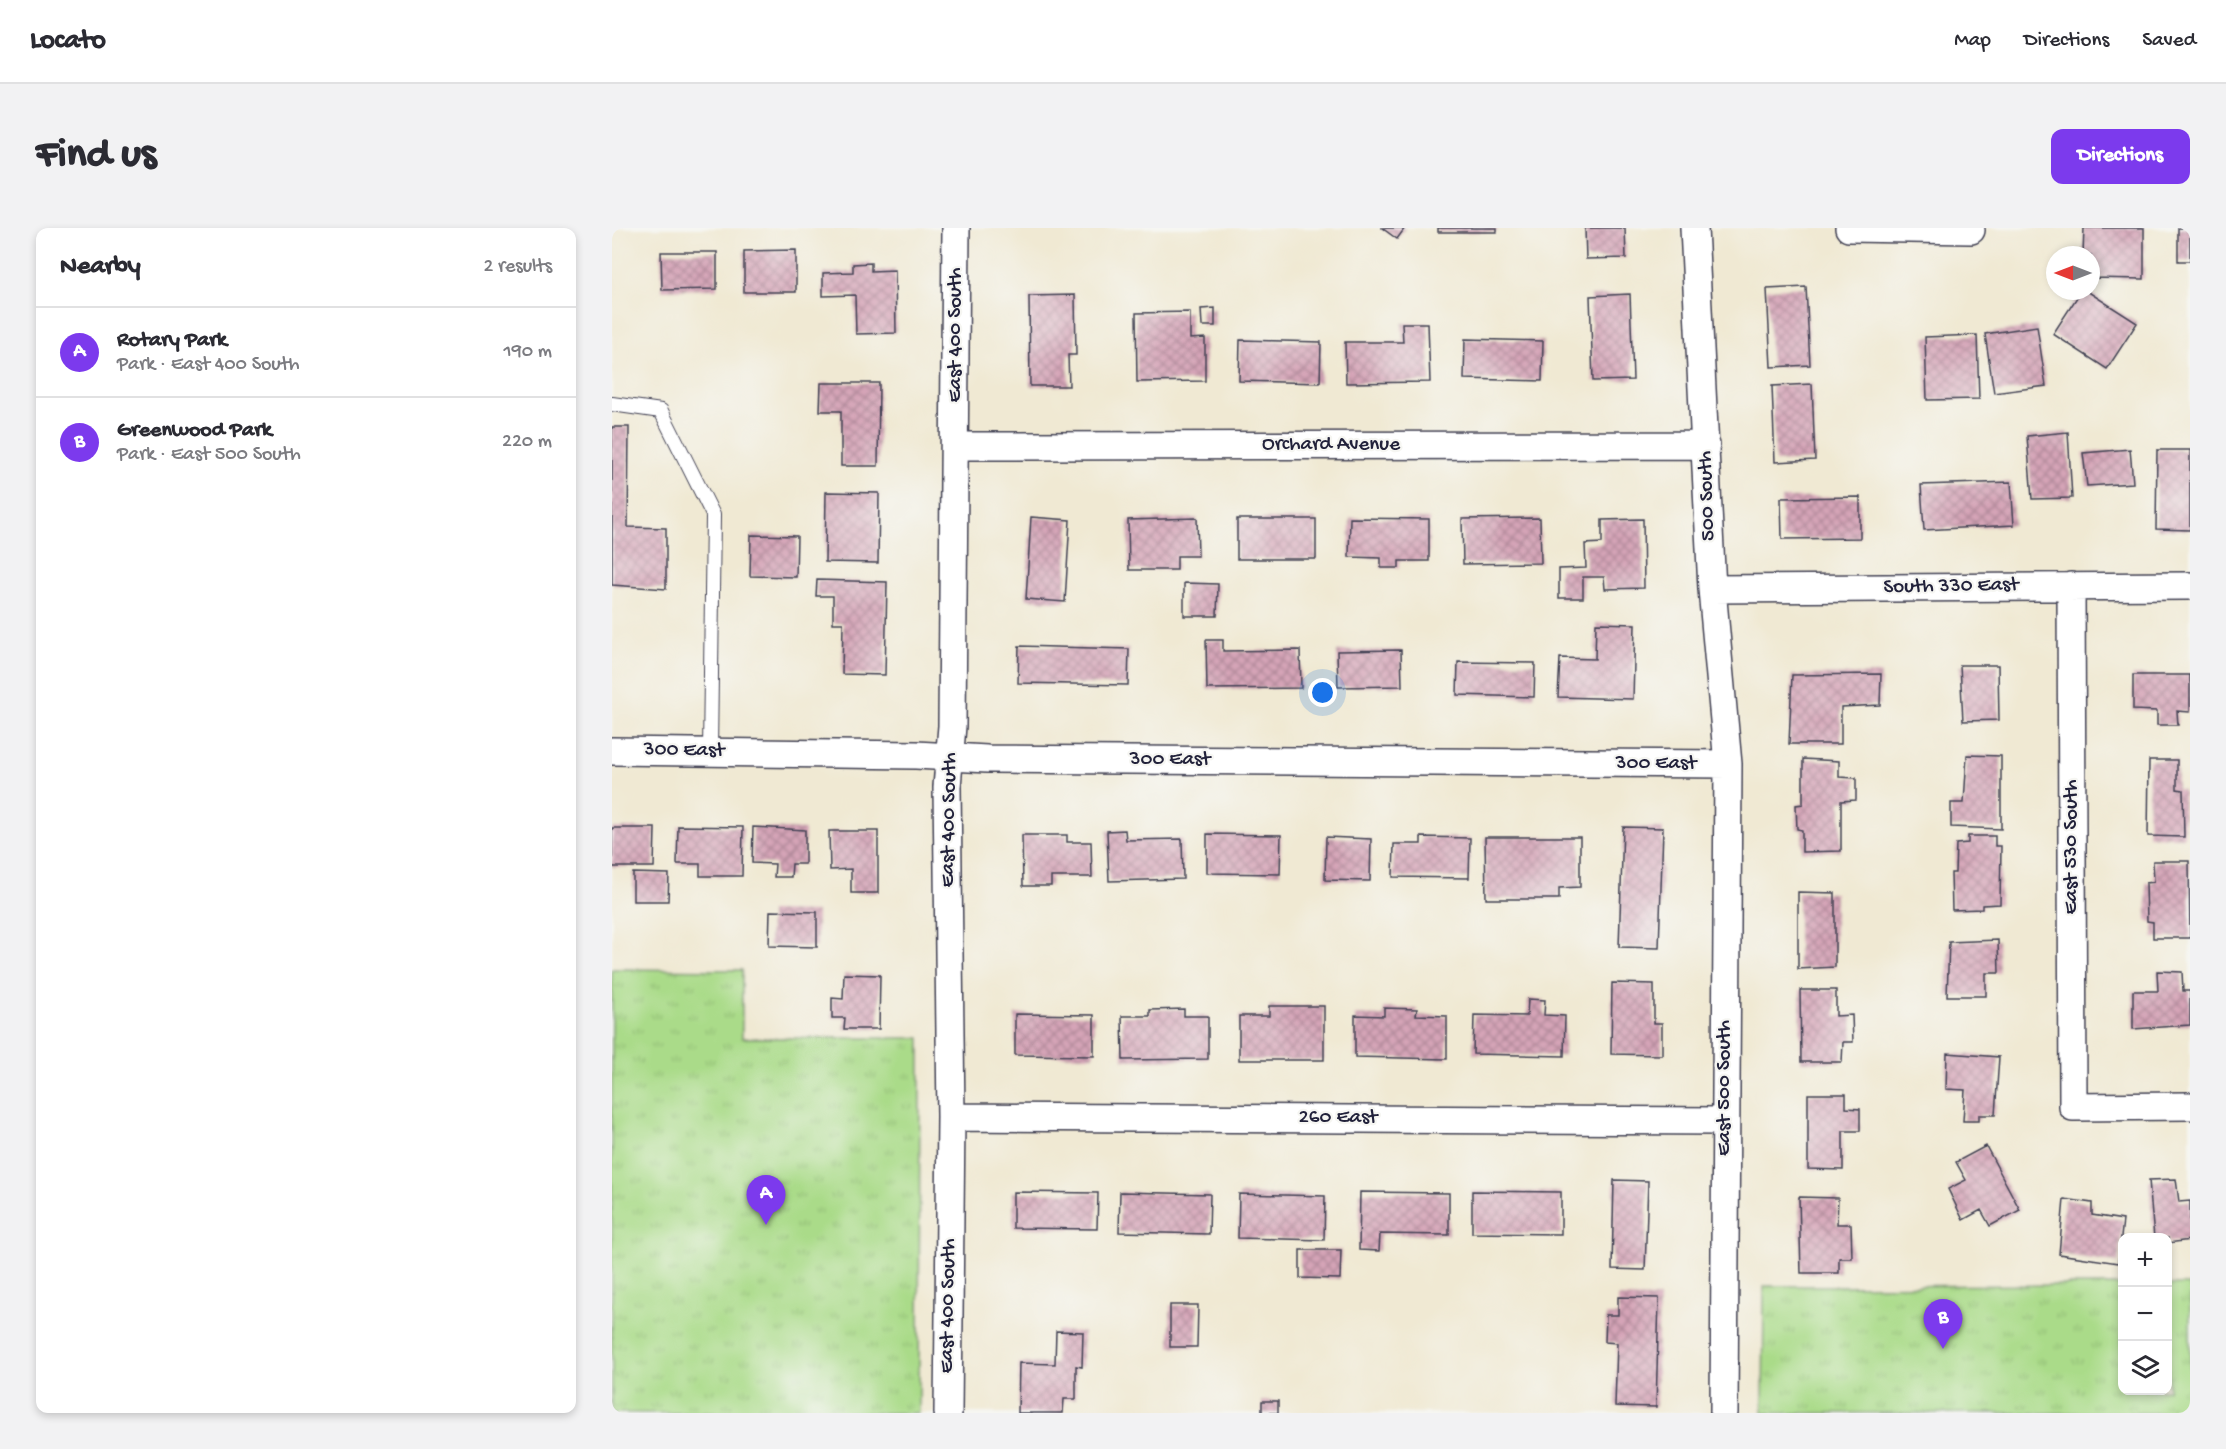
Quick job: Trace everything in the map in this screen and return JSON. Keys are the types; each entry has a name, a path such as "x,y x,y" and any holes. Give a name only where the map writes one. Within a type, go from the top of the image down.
{"street":[{"name":"East 400 South","path":"948,1413 951,1117 947,787 952,726 956,228"},
{"name":"500 South","path":"1694,228 1712,589 1728,764"},
{"path":"1850,228 1971,230"},
{"name":"Orchard Avenue","path":"956,446 1706,445"},
{"name":"East 530 South","path":"2071,586 2073,1107 2190,1106"},
{"name":"South 330 East","path":"1712,589 2190,586"},
{"name":"300 East","path":"612,751 950,757 1728,764"},
{"name":"East 500 South","path":"1724,1413 1728,764"},
{"name":"260 East","path":"951,1117 1725,1120"}],"lane":[{"path":"612,404 661,411 713,515 710,752"}],"green space":[{"path":"612,969 742,970 742,1038 920,1038 919,1413 612,1413"},
{"path":"2118,1285 2118,1395 2172,1395 2172,1285 2190,1285 2190,1413 1763,1413 1764,1286"}],"building":[{"path":"1382,228 1405,228 1397,239"},
{"path":"1438,228 1497,228 1497,232 1438,232"},
{"path":"1585,228 1625,228 1626,258 1586,259"},
{"path":"2084,228 2144,228 2144,279 2100,278 2100,246 2083,246"},
{"path":"2178,228 2190,228 2190,261 2178,261"},
{"path":"796,250 796,292 744,292 744,251"},
{"path":"661,252 717,252 717,289 662,290"},
{"path":"871,263 871,271 895,270 896,333 856,334 855,295 823,296 823,273 853,272 853,264"},
{"path":"1806,287 1810,365 1771,367 1767,289"},
{"path":"1630,294 1633,380 1593,381 1590,296"},
{"path":"1075,295 1076,355 1068,355 1069,386 1030,386 1029,296"},
{"path":"2100,299 2137,323 2107,369 2053,334 2075,300"},
{"path":"1215,308 1215,326 1202,326 1201,309"},
{"path":"1190,312 1190,339 1205,338 1205,381 1137,382 1136,313"},
{"path":"1402,323 1428,323 1430,382 1346,383 1345,342 1403,342"},
{"path":"2037,326 2046,386 1994,393 1985,334"},
{"path":"1977,335 1979,399 1927,400 1925,337"},
{"path":"1465,339 1543,341 1542,381 1464,379"},
{"path":"1240,340 1321,342 1320,383 1239,381"},
{"path":"821,383 879,383 878,466 841,466 841,411 820,411"},
{"path":"1812,384 1815,460 1775,462 1772,386"},
{"path":"612,427 629,427 628,527 666,528 666,589 612,585"},
{"path":"2068,432 2072,498 2032,499 2027,436"},
{"path":"2130,449 2133,483 2087,486 2083,453"},
{"path":"2157,450 2190,450 2190,530 2156,529"},
{"path":"2011,482 2014,525 1924,530 1921,485"},
{"path":"826,492 879,493 878,563 825,562"},
{"path":"1860,497 1860,538 1782,539 1781,498"},
{"path":"1031,517 1070,520 1065,602 1026,599"},
{"path":"1197,518 1198,556 1177,556 1177,570 1129,570 1128,520"},
{"path":"1350,518 1429,519 1429,561 1399,561 1399,568 1381,568 1381,558 1349,557"},
{"path":"1540,518 1541,563 1463,564 1462,519"},
{"path":"1237,519 1316,519 1316,559 1237,559"},
{"path":"1643,519 1644,588 1605,589 1604,577 1583,577 1583,598 1559,598 1559,569 1586,568 1585,544 1602,543 1602,520"},
{"path":"751,535 797,536 796,577 750,576"},
{"path":"817,580 887,582 885,675 842,674 843,623 833,623 833,596 816,596"},
{"path":"1184,583 1218,584 1217,616 1184,616"},
{"path":"1596,623 1635,624 1633,699 1558,697 1560,658 1595,659"},
{"path":"1206,640 1223,640 1223,651 1300,650 1301,688 1207,689"},
{"path":"1019,646 1129,649 1128,685 1018,683"},
{"path":"1401,650 1402,686 1338,687 1337,651"},
{"path":"1458,662 1535,663 1534,697 1457,695"},
{"path":"1960,665 1998,665 1999,720 1963,721"},
{"path":"1881,674 1880,705 1841,707 1841,744 1789,744 1792,675"},
{"path":"2133,675 2190,675 2190,712 2177,711 2178,725 2157,725 2157,711 2133,710"},
{"path":"1967,755 2001,756 2001,829 1951,827 1951,803 1964,803"},
{"path":"1803,759 1839,761 1839,777 1856,778 1856,800 1841,801 1841,851 1802,852 1802,830 1797,829 1796,805 1803,804"},
{"path":"2149,760 2177,760 2177,789 2183,790 2184,837 2148,836"},
{"path":"678,826 743,827 742,876 700,876 700,864 677,864"},
{"path":"753,827 805,830 805,864 792,864 791,877 774,877 775,864 752,863"},
{"path":"1623,827 1663,828 1659,948 1619,947"},
{"path":"612,828 655,828 654,867 612,867"},
{"path":"1125,830 1126,840 1182,839 1183,879 1109,881 1107,831"},
{"path":"829,831 878,831 878,893 851,893 851,869 830,870"},
{"path":"1207,834 1281,835 1280,874 1207,873"},
{"path":"1022,835 1067,835 1067,842 1091,842 1092,877 1051,877 1051,886 1023,886"},
{"path":"1968,836 1995,836 1995,846 2001,846 2000,904 1982,905 1982,909 1952,910 1951,873 1955,873 1956,844 1968,843"},
{"path":"1326,837 1371,839 1370,881 1325,880"},
{"path":"1421,837 1470,838 1469,878 1393,877 1394,844 1421,844"},
{"path":"1485,837 1580,837 1580,887 1559,888 1559,899 1486,899"},
{"path":"2153,861 2189,861 2190,938 2153,938 2153,922 2147,921 2146,883 2154,882"},
{"path":"633,873 669,874 668,901 633,901"},
{"path":"1798,892 1835,893 1835,967 1798,969"},
{"path":"770,911 817,912 817,947 769,946"},
{"path":"1998,940 1999,973 1986,973 1986,996 1947,996 1949,942"},
{"path":"2157,971 2182,972 2183,991 2190,991 2190,1025 2133,1029 2133,991 2158,991"},
{"path":"844,974 880,975 879,1029 844,1029 845,1018 832,1018 832,998 843,999"},
{"path":"1612,983 1654,984 1654,1023 1662,1023 1662,1055 1611,1054"},
{"path":"1800,990 1836,990 1836,1016 1852,1015 1853,1042 1843,1042 1842,1062 1801,1062"},
{"path":"1528,999 1545,1000 1544,1015 1565,1016 1564,1056 1473,1054 1474,1015 1527,1016"},
{"path":"1269,1006 1324,1006 1324,1060 1239,1060 1239,1016 1269,1016"},
{"path":"1384,1008 1417,1009 1416,1015 1447,1016 1447,1059 1355,1057 1355,1015 1384,1016"},
{"path":"1184,1009 1184,1016 1208,1016 1208,1059 1123,1060 1122,1016 1150,1016 1150,1010"},
{"path":"1015,1014 1094,1015 1094,1056 1015,1055"},
{"path":"1947,1053 1999,1057 1995,1115 1979,1115 1979,1121 1963,1121 1965,1090 1946,1089"},
{"path":"1808,1094 1846,1094 1846,1108 1860,1109 1860,1131 1843,1131 1843,1170 1808,1169"},
{"path":"1986,1146 2020,1210 1990,1226 1981,1210 1963,1220 1948,1189 1966,1180 1956,1162"},
{"path":"2176,1179 2179,1202 2190,1201 2190,1240 2172,1242 2172,1233 2154,1233 2149,1180"},
{"path":"1614,1180 1648,1181 1645,1270 1612,1269"},
{"path":"1472,1191 1561,1192 1561,1234 1472,1233"},
{"path":"1013,1192 1098,1193 1097,1229 1013,1228"},
{"path":"1120,1192 1210,1194 1209,1234 1119,1232"},
{"path":"1360,1192 1449,1193 1449,1235 1380,1234 1379,1251 1359,1250"},
{"path":"1239,1194 1325,1196 1324,1240 1238,1238"},
{"path":"1799,1197 1838,1198 1837,1224 1851,1224 1852,1258 1839,1258 1839,1273 1801,1273"},
{"path":"2064,1199 2092,1203 2092,1215 2123,1220 2121,1233 2118,1233 2118,1263 2059,1254"},
{"path":"1300,1250 1341,1250 1340,1279 1300,1278"},
{"path":"1618,1297 1659,1298 1656,1407 1615,1406 1617,1343 1605,1342 1606,1315 1618,1315"},
{"path":"1170,1305 1198,1305 1197,1347 1170,1347"},
{"path":"1056,1331 1083,1332 1082,1367 1076,1366 1076,1399 1064,1399 1063,1413 1018,1413 1019,1363 1055,1364"},
{"path":"1262,1401 1278,1401 1278,1413 1262,1413"}],"place":[{"name":"Rotary Park","path":"766,1225"},
{"name":"Greenwood Park","path":"1943,1349"}]}
